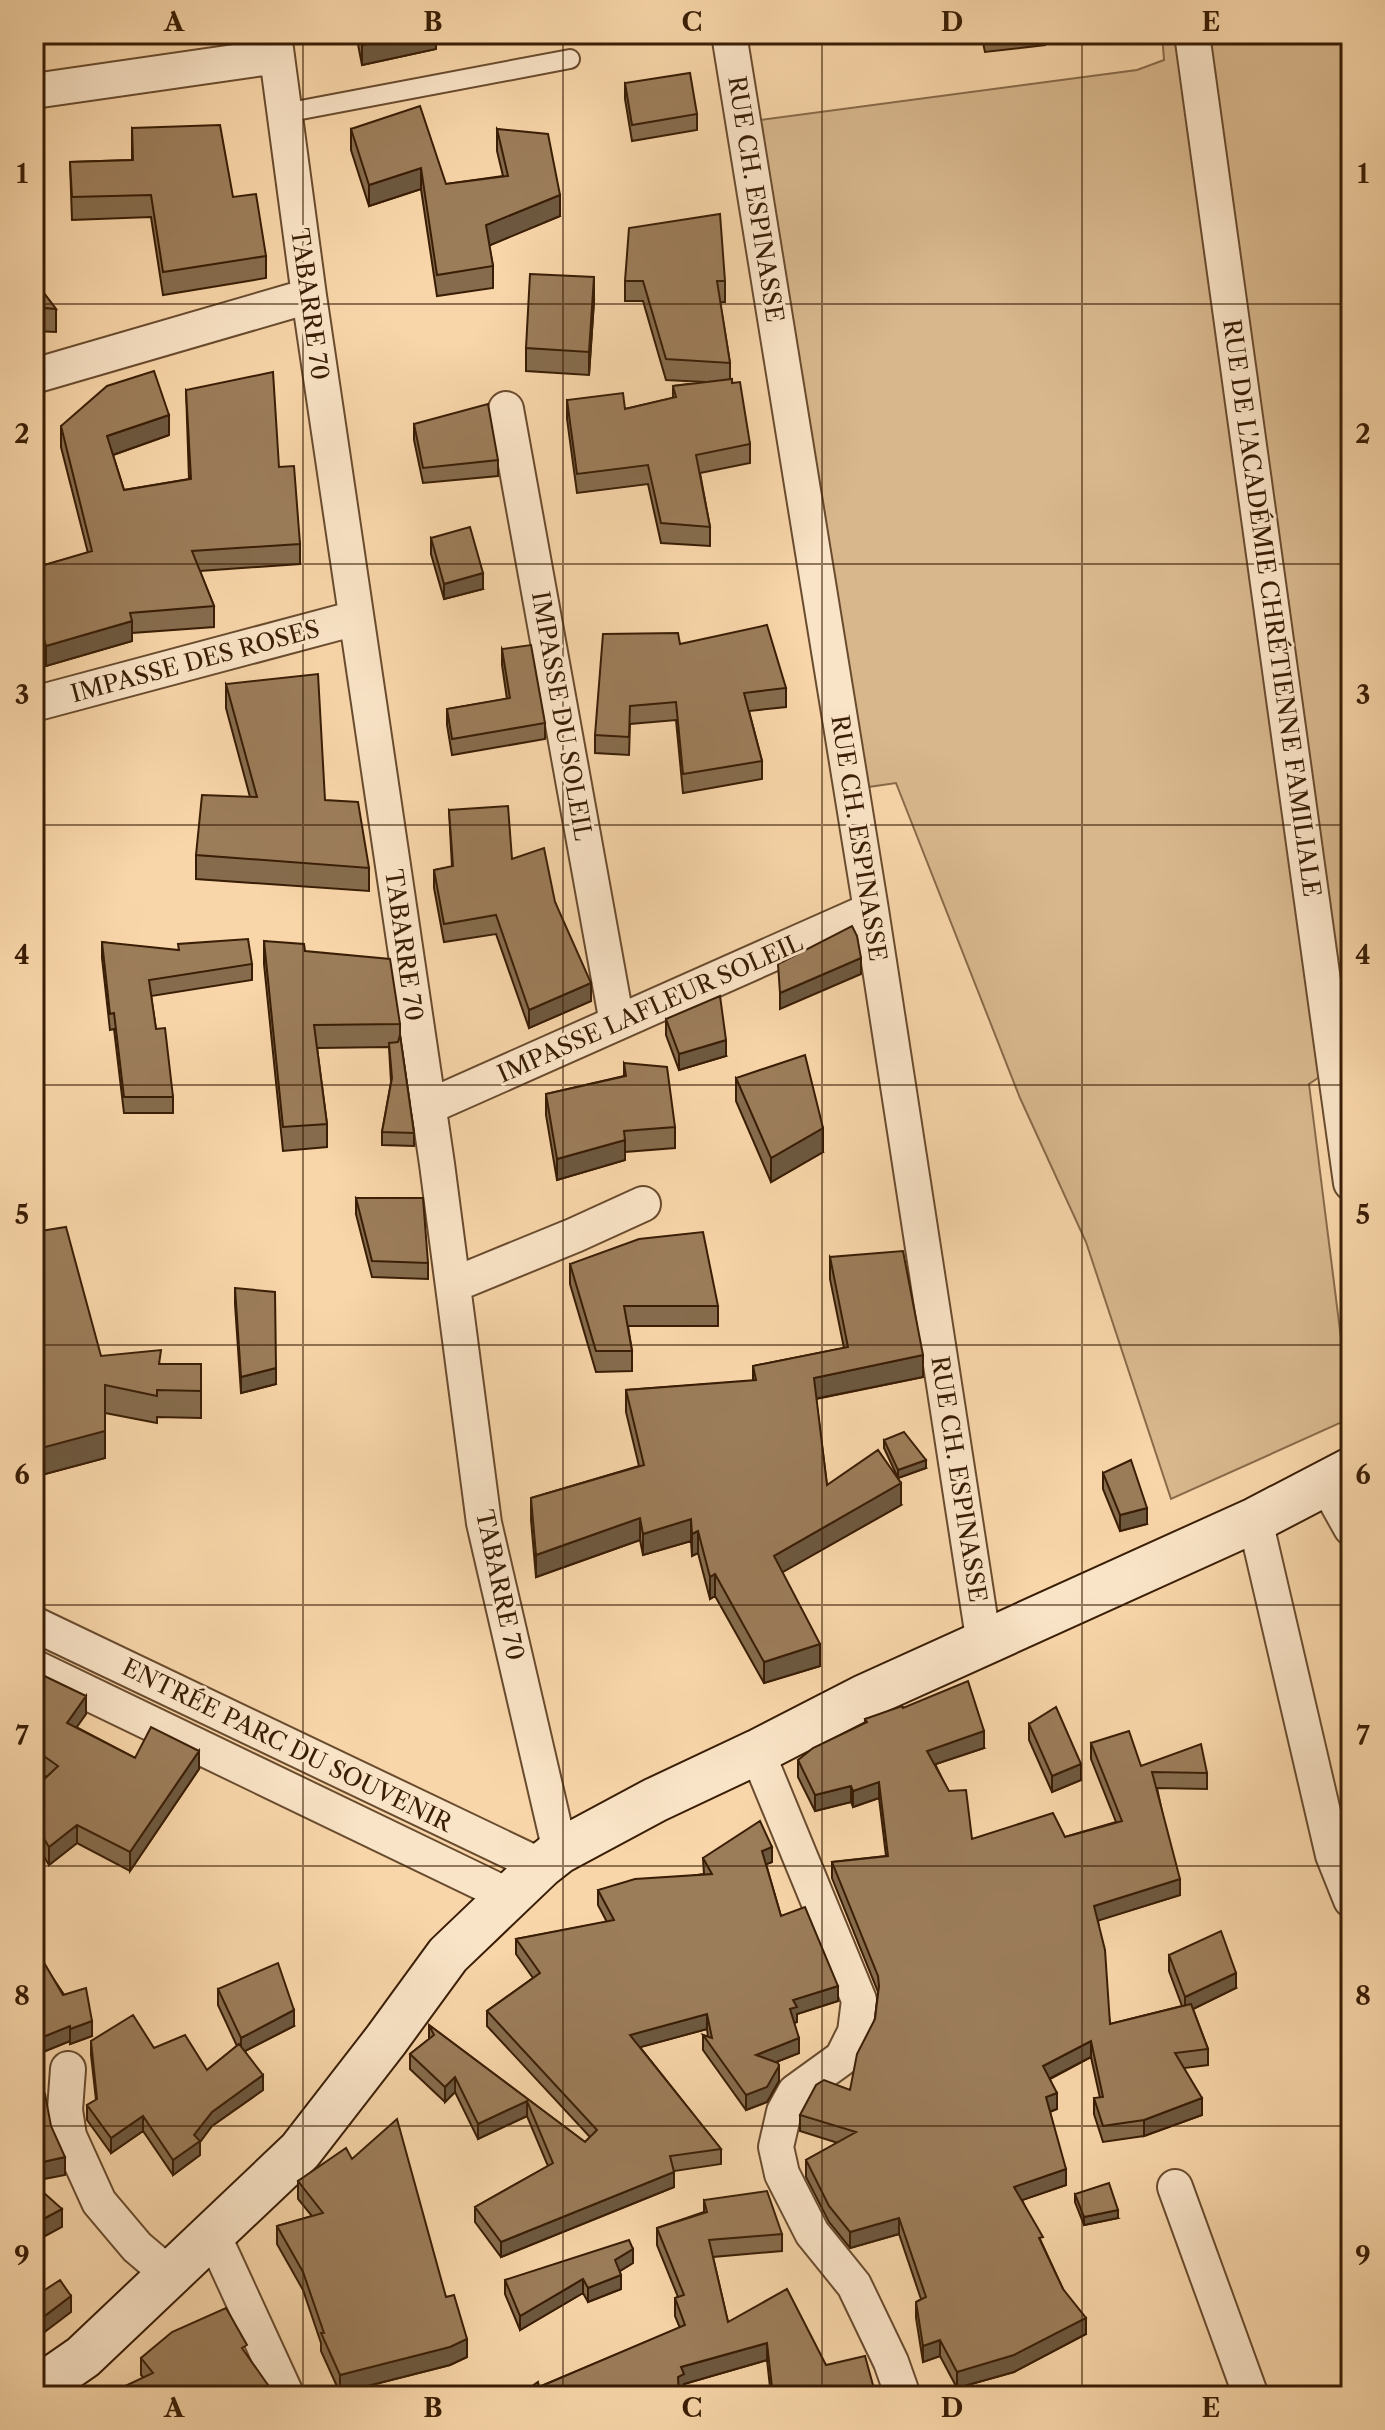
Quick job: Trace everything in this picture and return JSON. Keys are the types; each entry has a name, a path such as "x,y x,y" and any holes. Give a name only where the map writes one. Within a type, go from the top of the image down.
{"main road":[{"path":"34,2391 83,2357 300,2151 448,1955 550,1858 655,1800 864,1697 1255,1520 1339,1477"}],"street":[{"name":"RUE CH. ESPINASSE","path":"729,34 871,910 984,1644"},
{"name":"RUE DE L'ACADÉMIE CHRÉTIENNE FAMILIALE","path":"1192,34 1351,1183"},
{"path":"34,91 275,45"},
{"name":"TABARRE 70","path":"275,45 428,1107 484,1523 550,1858"},
{"path":"34,376 309,296"},
{"name":"IMPASSE DU SOLEIL","path":"506,409 617,1023"},
{"name":"IMPASSE DES ROSES","path":"34,704 356,618"},
{"name":"IMPASSE LAFLEUR SOLEIL","path":"428,1107 871,910"},
{"path":"453,1285 643,1204"},
{"path":"1339,1477 1351,1528"},
{"path":"1255,1520 1333,1855 1351,1900"},
{"name":"ENTRÉE PARC DU SOUVENIR","path":"34,1624 550,1858"},
{"name":"ENTRÉE PARC DU SOUVENIR","path":"34,1667 509,1896"},
{"path":"757,1752 859,2000 855,2032 842,2058 795,2092 784,2112 776,2147 782,2174 812,2233 854,2285 891,2362 903,2396"},
{"path":"68,2069 65,2110 69,2136 99,2202 137,2247 170,2275"},
{"path":"1175,2187 1251,2396"},
{"path":"213,2235 287,2396"}],"lane":[{"path":"285,113 570,59"}],"shaded area":[{"path":"1162,34 1351,34 1351,1056 1309,1084 1351,1418 1171,1499 1086,1242 1020,1098 896,783 868,787 760,120 1137,70 1164,60"}],"building":[{"path":"360,34 415,34 362,45"},
{"path":"690,73 697,114 632,125 625,83"},
{"path":"420,106 446,184 508,176 497,129 548,134 560,195 486,225 493,266 437,275 421,168 369,185 351,129"},
{"path":"220,125 233,197 256,194 266,256 163,272 151,195 72,197 70,162 133,160 132,128"},
{"path":"720,214 725,281 717,281 730,363 666,359 643,281 625,281 629,228"},
{"path":"530,274 594,277 589,352 526,348"},
{"path":"34,280 56,309 34,307"},
{"path":"154,371 169,415 107,436 124,490 191,479 186,390 273,372 279,467 294,466 300,544 192,551 214,606 130,613 132,621 46,646 34,606 34,568 92,551 61,426 107,386"},
{"path":"732,379 732,383 740,382 750,444 696,455 710,527 661,523 648,465 577,474 567,400 623,393 625,409 676,397 673,386"},
{"path":"488,404 498,460 423,468 414,424"},
{"path":"470,527 483,573 444,584 431,538"},
{"path":"767,625 786,688 744,693 762,761 683,774 676,702 630,706 629,737 595,735 603,634 678,633 680,644"},
{"path":"531,645 545,723 452,739 447,709 510,698 502,649"},
{"path":"318,674 325,800 358,802 369,868 196,855 202,795 257,797 226,684"},
{"path":"508,806 512,859 544,848 555,902 591,983 529,1010 496,915 444,924 434,870 453,866 449,810"},
{"path":"852,926 861,958 780,993 778,964"},
{"path":"248,939 252,964 149,980 156,1029 165,1028 173,1097 124,1097 102,942 179,950 178,944"},
{"path":"264,941 304,944 305,951 390,959 400,1024 314,1025 327,1124 283,1127"},
{"path":"720,996 726,1040 679,1054 666,1019"},
{"path":"400,1035 414,1133 382,1132 392,1078 389,1043 398,1042"},
{"path":"805,1055 823,1128 771,1158 736,1078"},
{"path":"624,1063 667,1067 675,1127 624,1131 625,1140 557,1159 546,1094 626,1076"},
{"path":"356,1198 423,1198 428,1263 372,1261"},
{"path":"66,1227 101,1356 161,1350 159,1364 201,1364 201,1391 157,1390 157,1396 105,1385 105,1431 34,1450 34,1232"},
{"path":"703,1232 718,1306 624,1306 632,1351 596,1351 570,1264 639,1239"},
{"path":"903,1251 923,1355 814,1378 827,1485 878,1450 901,1483 774,1556 820,1644 764,1662 715,1574 710,1577 698,1531 692,1534 691,1519 643,1534 640,1518 536,1555 531,1498 644,1465 626,1390 756,1380 753,1366 848,1347 830,1257"},
{"path":"235,1288 275,1292 276,1368 241,1377"},
{"path":"904,1432 926,1460 898,1470 884,1440"},
{"path":"1131,1460 1147,1508 1120,1515 1103,1473"},
{"path":"34,1671 86,1696 67,1723 135,1758 151,1727 199,1751 130,1852 77,1825 49,1847 34,1822 34,1789 58,1766 34,1749"},
{"path":"968,1681 984,1731 927,1751 949,1791 966,1790 972,1839 1053,1813 1065,1837 1122,1821 1091,1743 1129,1731 1141,1766 1201,1744 1207,1773 1152,1772 1180,1879 1094,1906 1105,1950 1110,2024 1191,2004 1208,2049 1175,2053 1202,2098 1144,2120 1103,2126 1094,2098 1103,2097 1091,2041 1043,2066 1057,2093 1046,2097 1066,2169 1014,2187 1043,2237 1039,2238 1063,2289 1086,2318 1014,2355 957,2372 940,2340 923,2346 916,2302 926,2297 899,2218 850,2232 829,2206 806,2160 856,2132 800,2115 816,2085 824,2080 850,2090 857,2054 875,2019 879,1986 878,1976 832,1862 888,1856 879,1782 853,1791 851,1786 815,1795 798,1760 813,1748 867,1722 865,1719 903,1708"},
{"path":"1056,1707 1081,1764 1052,1776 1029,1724"},
{"path":"760,1821 772,1847 762,1851 781,1916 805,1907 838,1986 793,2000 797,2007 790,2009 799,2038 756,2055 779,2066 767,2087 746,2095 703,2035 712,2038 707,2014 630,2035 721,2149 670,2156 674,2172 501,2242 475,2207 553,2163 527,2101 478,2124 455,2077 445,2087 410,2054 434,2035 429,2025 585,2142 597,2130 487,2011 540,1973 516,1939 614,1920 598,1890 635,1879 712,1874 703,1858"},
{"path":"1221,1931 1236,1973 1185,1997 1169,1955"},
{"path":"36,1949 63,1995 86,1988 92,2021 38,2039 34,2033"},
{"path":"278,1963 294,2010 241,2038 218,1989"},
{"path":"133,2015 154,2048 185,2035 207,2070 239,2044 263,2075 212,2112 194,2135 200,2141 173,2160 143,2116 111,2138 87,2105 97,2099 91,2041"},
{"path":"34,2085 39,2097 45,2094 51,2126 65,2157 34,2164"},
{"path":"397,2119 446,2297 454,2295 467,2339 450,2347 340,2375 321,2333 324,2333 303,2272 277,2226 323,2213 298,2181 346,2148 352,2159"},
{"path":"1109,2183 1118,2210 1084,2217 1075,2194"},
{"path":"34,2184 62,2209 34,2224"},
{"path":"767,2191 782,2234 709,2240 728,2322 787,2289 826,2365 865,2356 876,2396 773,2396 767,2343 681,2367 684,2374 678,2377 679,2396 518,2396 538,2382 539,2387 685,2325 675,2298 684,2295 657,2228 707,2212 704,2200"},
{"path":"629,2240 633,2249 615,2260 621,2275 588,2288 583,2279 520,2316 505,2280"},
{"path":"60,2280 71,2296 34,2324 34,2297"},
{"path":"226,2308 247,2345 242,2348 268,2385 246,2396 104,2396 153,2373 141,2358 172,2332"},
{"path":"432,2387 436,2396 419,2396"},
{"path":"1028,2388 1032,2396 1016,2396"}]}
